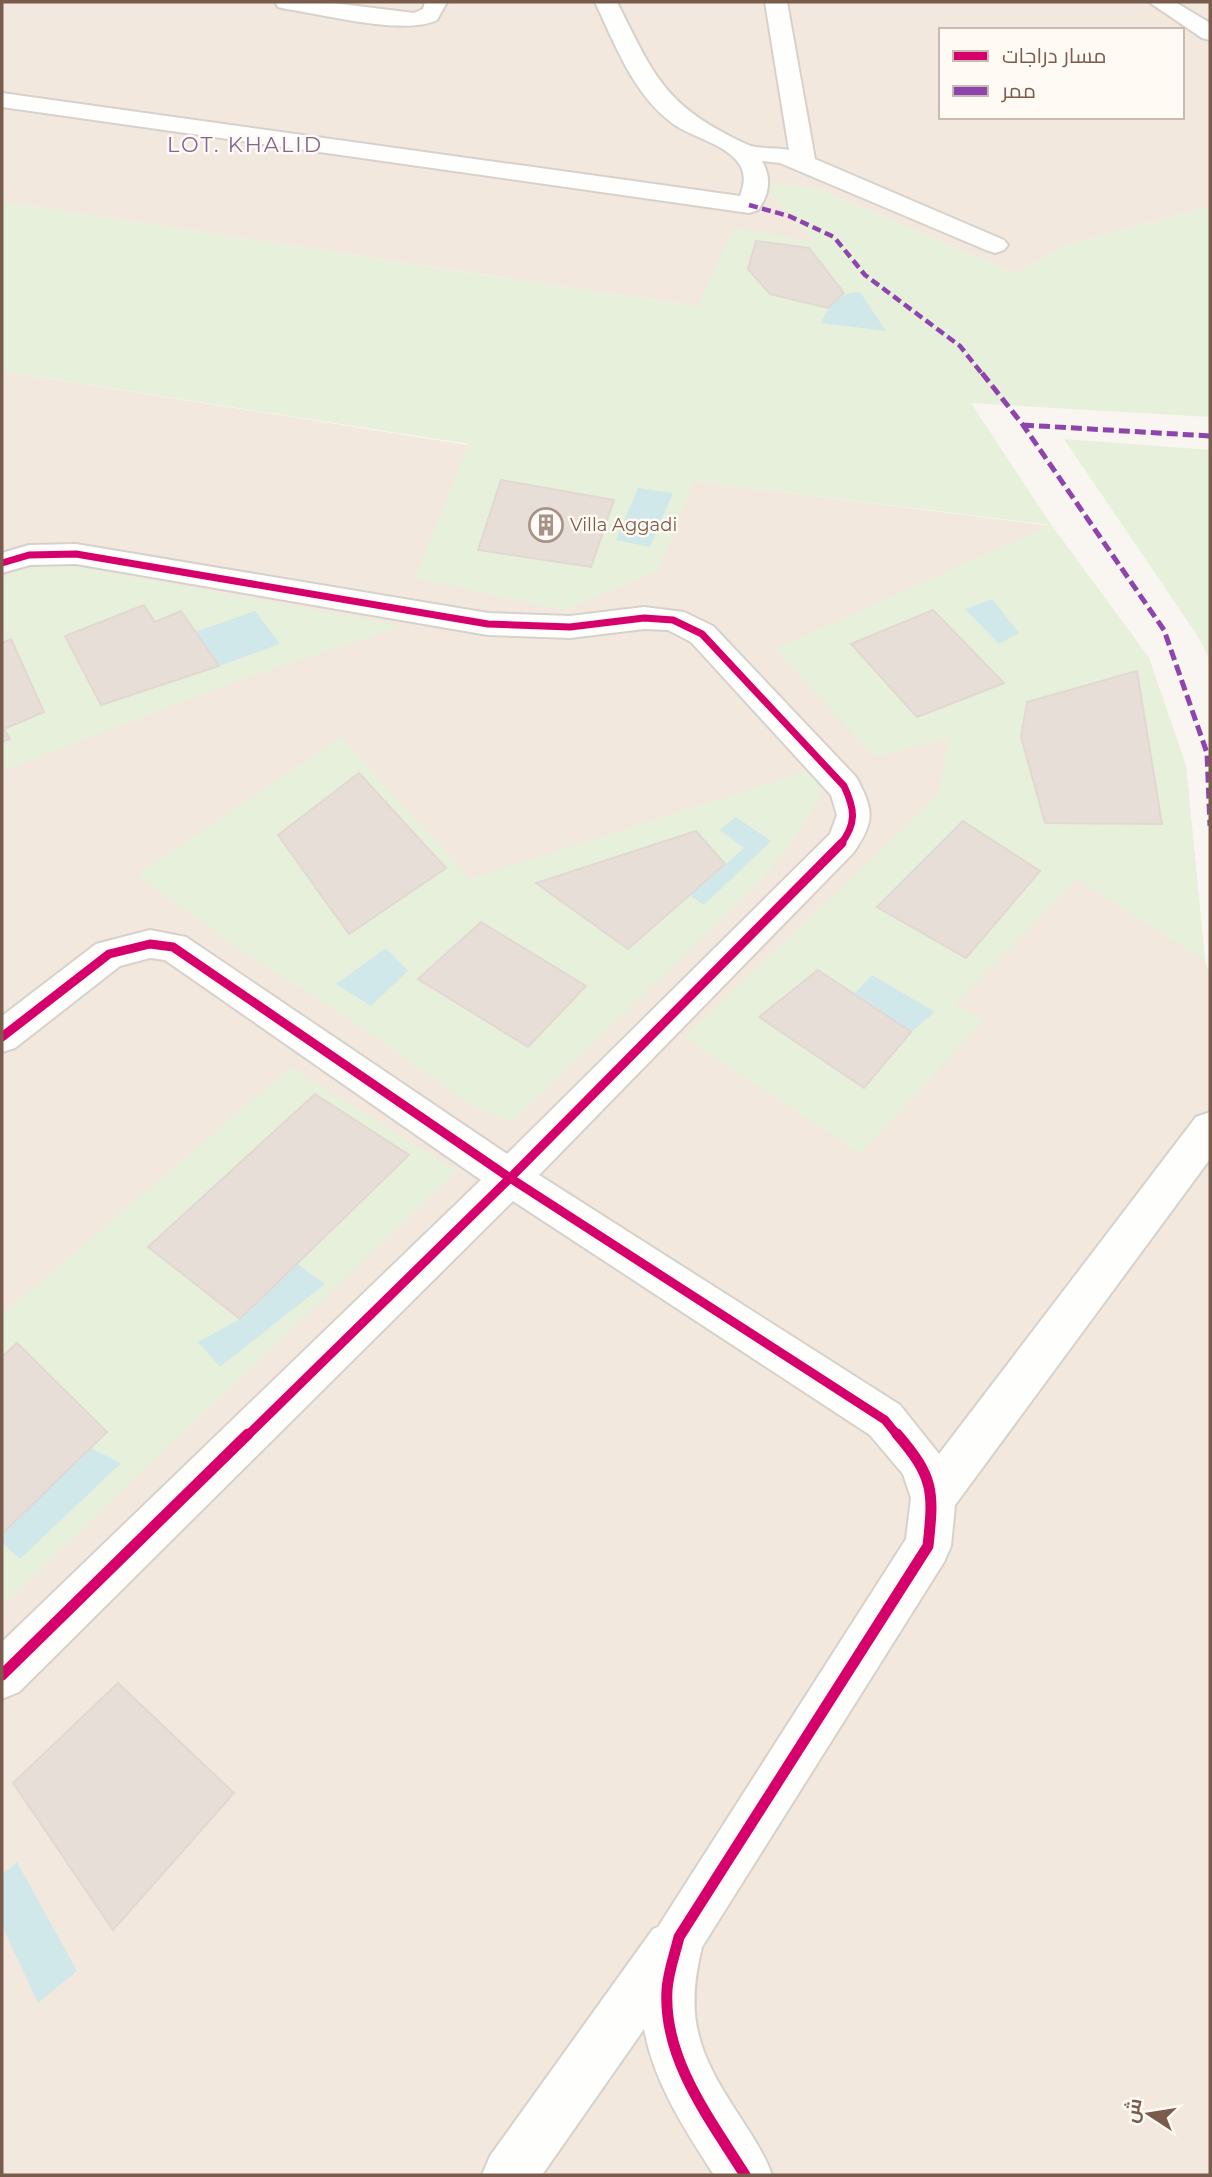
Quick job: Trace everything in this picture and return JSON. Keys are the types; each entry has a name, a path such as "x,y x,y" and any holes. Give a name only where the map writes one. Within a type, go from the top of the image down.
{"street":[{"path":"286,2 410,20 430,15 435,11 436,2"},
{"path":"2,100 749,205 757,181 752,165 740,152 680,117 656,94 640,71 606,2"},
{"path":"776,2 803,163"},
{"path":"1160,2 1210,33"},
{"path":"740,152 784,156 995,245"},
{"path":"2,563 29,555 76,554 488,624 570,627 644,618 673,620 702,634 844,786 855,808 854,827 842,843 510,1178 2,1675"},
{"path":"2,1037 109,954 150,944 173,947 510,1178 885,1420 921,1462 933,1498 928,1546 679,1937 509,2175"},
{"path":"933,1498 1210,1129"},
{"path":"679,1937 667,1990 670,2034 686,2078 745,2175"}],"shaded area":[{"path":"2,2 1210,2 1210,207 1065,245 1016,274 818,189 758,182 816,243 699,307 2,202"},
{"path":"2,371 694,481 1052,526 1149,658 1186,766 1205,961 1210,975 1210,2175 2,2175"}],"green space":[{"path":"757,181 818,189 1016,274 1065,245 1210,207 1210,417 971,403 1052,526 1149,658 1186,766 1205,961 1077,879 955,1004 984,1020 861,1154 684,1037 938,795 949,738 875,757 775,649 1051,525 694,481 658,571 564,610 415,578 469,444 2,371 2,202 698,307 733,228 815,242"},
{"path":"1064,439 1210,450 1210,659 1197,635"},
{"path":"54,564 403,626 243,679 2,771 2,578 19,570"},
{"path":"341,737 470,879 813,769 821,795 797,836 758,884 512,1122 477,1109 349,1019 240,950 137,875"},
{"path":"291,1067 457,1171 2,1606 2,1315"}],"water":[{"path":"860,292 886,331 821,323 840,297"},
{"path":"638,488 673,493 650,547 616,540"},
{"path":"992,599 1019,633 999,644 965,609"},
{"path":"255,611 280,644 219,666 195,632"},
{"path":"736,817 771,841 704,905 690,895 744,848 720,830"},
{"path":"386,948 408,971 371,1006 336,984"},
{"path":"872,975 935,1012 911,1032 854,994"},
{"path":"297,1264 325,1284 220,1367 198,1342 240,1319"},
{"path":"91,1448 121,1463 20,1559 2,1543 2,1534"},
{"path":"17,1862 77,1971 38,2003 2,1926 2,1875"}],"building":[{"path":"756,241 809,248 844,293 828,308 770,294 748,269"},
{"name":"Villa Aggadi","path":"501,480 614,500 591,567 478,550"},
{"path":"144,605 155,622 181,611 219,666 101,705 65,636"},
{"path":"933,610 1004,683 917,717 851,644"},
{"path":"11,639 44,712 4,729 10,739 2,742 2,643"},
{"path":"1137,671 1162,824 1045,823 1021,737 1027,702"},
{"path":"359,773 446,868 349,934 278,835"},
{"path":"963,821 1040,871 966,958 877,907"},
{"path":"696,831 725,864 628,949 536,883"},
{"path":"481,922 586,986 528,1047 418,979"},
{"path":"818,970 911,1032 864,1088 759,1017"},
{"path":"315,1094 409,1155 240,1319 148,1247"},
{"path":"17,1343 107,1432 2,1534 2,1357"},
{"path":"118,1683 234,1793 113,1930 13,1783"}],"marked path":[{"path":"749,205 789,216 834,237 865,275 960,346 1023,425 1164,630 1207,753 1210,826"},
{"path":"1023,425 1210,436"}],"cycle path":[{"path":"2,563 29,555 76,554 488,624 570,627 644,618 673,620 702,634 844,786 854,809 854,821 842,843 510,1178 2,1675"},
{"path":"2,1037 109,954 150,944 173,947 510,1178 885,1420 921,1462 933,1498 928,1546 679,1937 672,1964 667,1990 668,2016 681,2065 704,2110 745,2175"}],"place":[{"name":"Villa Aggadi","path":"546,525"}],"district":[{"name":"LOT. KHALID","path":"245,144"}]}
